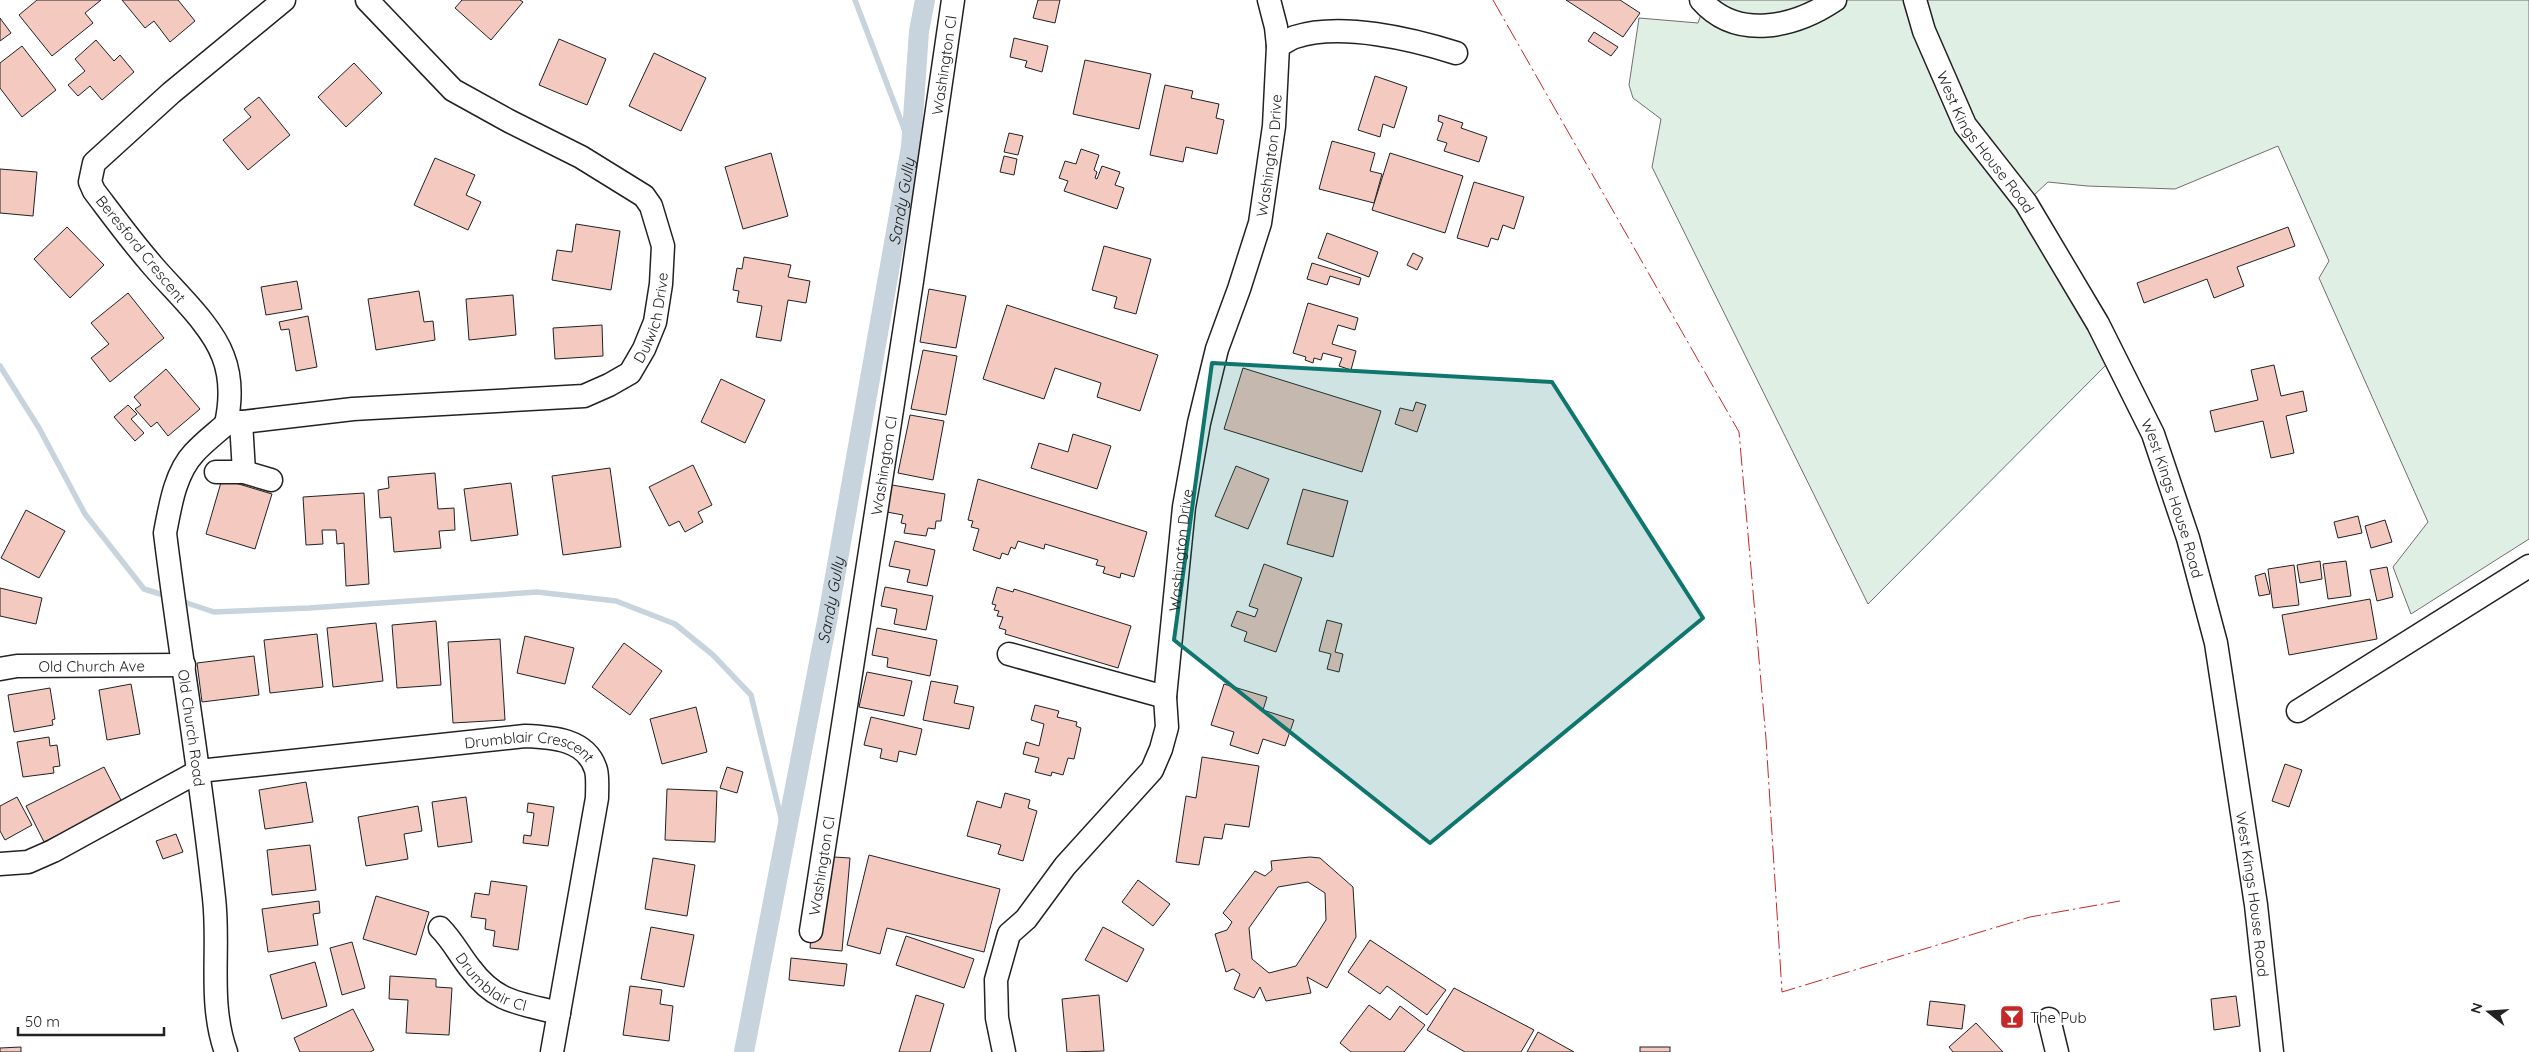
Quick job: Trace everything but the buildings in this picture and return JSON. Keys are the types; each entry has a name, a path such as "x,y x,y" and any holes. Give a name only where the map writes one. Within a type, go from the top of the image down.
{"street":[{"name":"Beresford Crescent","path":"244,472 230,401 230,382 223,356 212,335 150,264 94,191 90,182 94,163 123,135 284,0"},
{"name":"Dulwich Drive","path":"234,423 362,408 584,396 630,373 644,348 655,322 661,284 663,246 651,206 644,196 581,157 509,122 452,90 367,0"},
{"name":"Washington Cl","path":"811,931 912,281 953,0"},
{"name":"Washington Drive","path":"1004,1052 997,1018 996,980 1010,934 1026,919 1065,866 1152,770 1167,728 1165,697 1184,507 1199,423 1217,349 1239,290 1260,223 1274,126 1278,46 1276,27 1269,0"},
{"path":"1701,0 1724,18 1738,25 1777,25 1814,14 1835,0"},
{"name":"West Kings House Road","path":"1916,0 1924,32 1965,125 2026,203 2098,324 2153,434 2188,538 2216,643 2256,905 2271,1045"},
{"path":"1278,46 1295,37 1328,32 1377,34 1424,43 1456,53"},
{"name":"Old Church Road","path":"226,1052 216,1002 215,901 199,771 165,533 176,488 193,454 234,423"},
{"path":"216,472 244,472 271,480"},
{"path":"2298,711 2529,566"},
{"path":"1009,654 1165,697"},
{"name":"Old Church Ave","path":"0,669 17,666 184,665"},
{"name":"Drumblair Crescent","path":"199,771 524,736 547,737 566,741 588,752 596,771 597,798 552,1052"},
{"path":"0,864 28,862 53,851 199,771"},
{"name":"Drumblair Cl","path":"440,928 451,939 469,968 489,989 506,1000 559,1013"},
{"path":"2049,1019 2057,1052"}],"highlighted area":[{"path":"1212,363 1552,382 1703,618 1430,843 1174,640"}],"green space":[{"path":"1706,0 2529,0 2529,539 2411,614 2393,567 2428,522 2319,278 2329,261 2278,146 2175,189 2087,186 2048,182 2018,210 2113,358 1868,604 1652,167 1661,119 1633,98 1629,85 1639,18 1698,23"}],"waterway":[{"path":"855,0 911,147"},
{"name":"Sandy Gully","path":"744,1052 828,616 911,147 919,31 925,0"},
{"path":"0,366 39,428 85,514 144,589 167,596"},
{"path":"178,600 214,612 309,608 537,592 616,601 675,624 713,655 751,695 786,838"}],"power":[{"path":"1493,0 1739,432 1766,739 1782,992 2030,917 2120,901"}],"place":[{"name":"The Pub","path":"2012,1017"}]}
